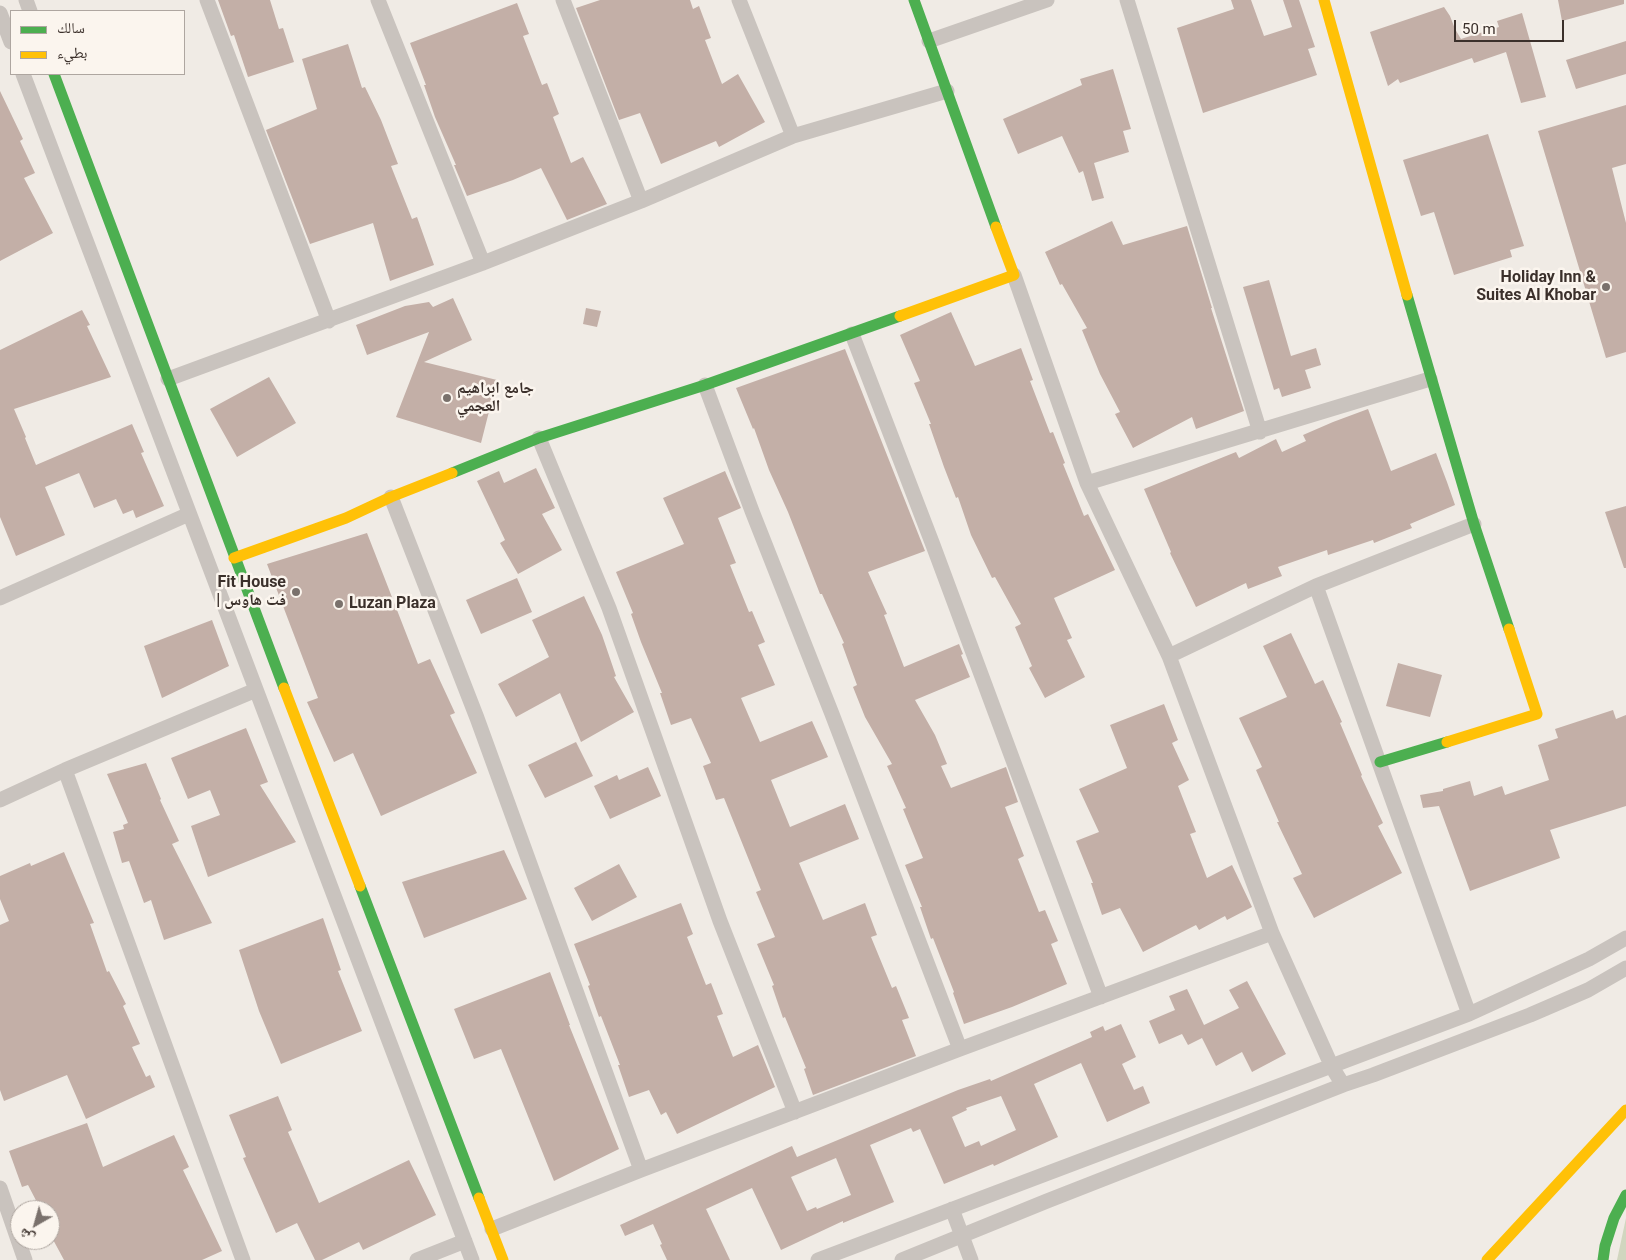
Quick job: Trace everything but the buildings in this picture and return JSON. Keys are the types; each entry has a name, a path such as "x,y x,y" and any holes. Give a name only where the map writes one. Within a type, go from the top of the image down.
{"main road":[{"path":"234,558 346,518 391,497 539,438 706,385 1014,275 914,0"},
{"path":"1324,0 1430,379 1474,524 1537,714 1380,762"},
{"path":"54,75 234,558 503,1260"},
{"path":"1487,1260 1626,1110"},
{"path":"1604,1260 1614,1218 1626,1195"}],"street":[{"path":"207,0 329,321"},
{"path":"378,0 483,263"},
{"path":"563,0 641,201"},
{"path":"739,0 793,136"},
{"path":"929,41 1048,0"},
{"path":"1127,0 1260,432"},
{"path":"0,13 10,39"},
{"path":"23,75 472,1260"},
{"path":"168,379 483,263 641,201 793,136 947,91"},
{"path":"1014,275 1087,484 1169,656 1272,933 1332,1067 1344,1085"},
{"path":"852,334 1102,997"},
{"path":"1087,484 1430,379"},
{"path":"706,385 752,511 960,1049"},
{"path":"539,438 609,608 720,921 795,1112"},
{"path":"391,497 477,718 641,1170"},
{"path":"0,598 189,514"},
{"path":"1169,656 1316,586 1474,524"},
{"path":"1316,586 1470,1014"},
{"path":"0,800 65,770 256,690"},
{"path":"65,770 243,1260"},
{"path":"492,1229 641,1170 1272,933"},
{"path":"818,1260 1470,1014 1589,959 1626,938"},
{"path":"902,1260 1344,1085 1573,997 1626,968"},
{"path":"0,1188 25,1260"},
{"path":"952,1209 971,1260"},
{"path":"417,1260 465,1241"}],"green space":[{"path":"1626,1218 1626,1260 1617,1260"}],"traffic: fast":[{"path":"914,0 996,227"},
{"path":"54,75 284,688"},
{"path":"1407,295 1474,524 1509,629"},
{"path":"452,473 539,438 705,385 900,316"},
{"path":"1380,762 1447,742"},
{"path":"360,886 479,1198"},
{"path":"1603,1260 1605,1246 1614,1218 1626,1195"}],"traffic: slow":[{"path":"1324,0 1407,295"},
{"path":"900,316 1014,275 996,227"},
{"path":"234,558 346,518 391,497 452,473"},
{"path":"1447,742 1537,714 1509,629"},
{"path":"284,688 360,886"},
{"path":"1487,1260 1626,1110"},
{"path":"479,1198 503,1260"}],"place":[{"name":"Holiday Inn & Suites Al Khobar","path":"1606,287"},
{"name":"جامع ابراهيم العجمي","path":"447,398"},
{"name":"Fit House | فت هاوس","path":"296,592"},
{"name":"Luzan Plaza","path":"339,604"}]}
